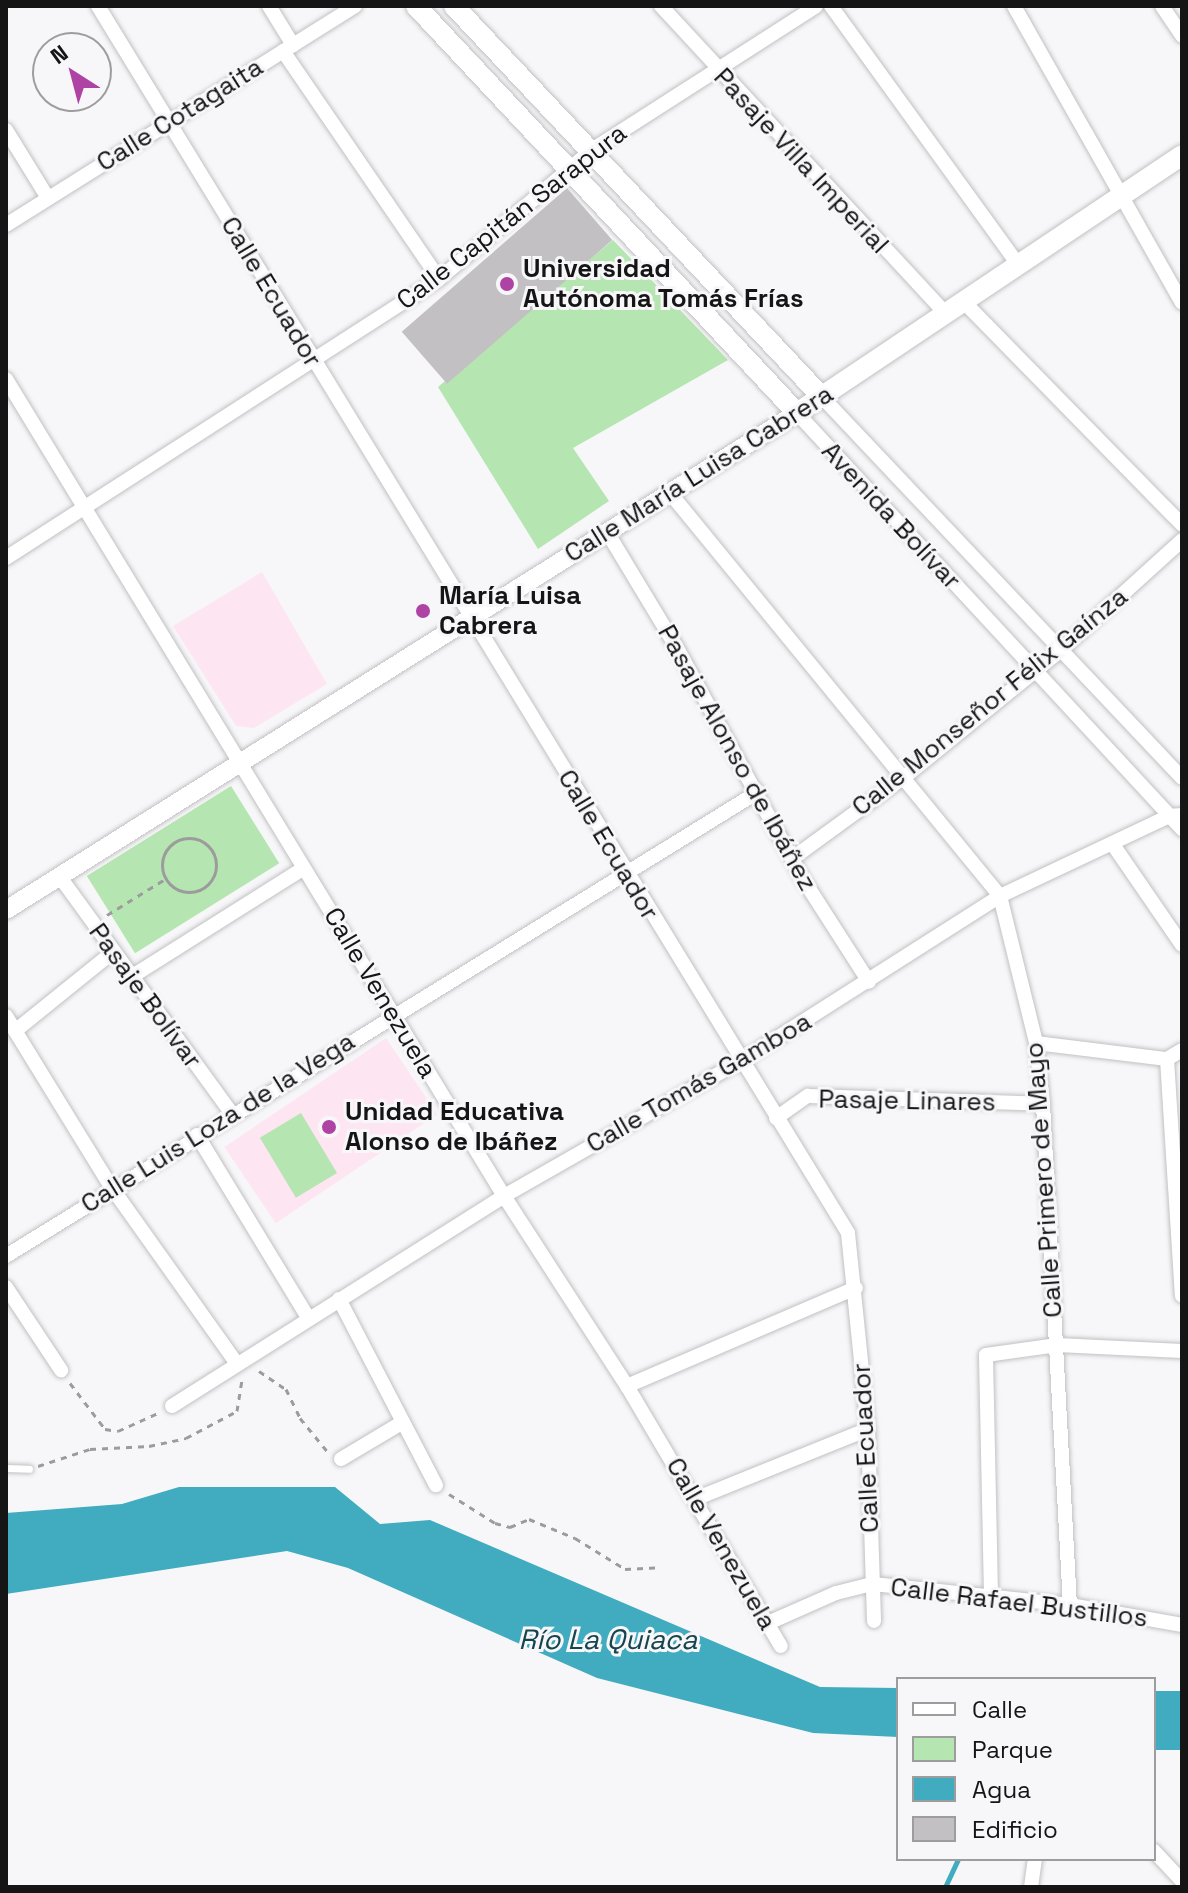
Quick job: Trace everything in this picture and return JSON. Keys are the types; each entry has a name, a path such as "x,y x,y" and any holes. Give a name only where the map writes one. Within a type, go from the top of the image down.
{"main road":[{"name":"Avenida Bolívar","path":"416,6 797,413"},
{"name":"Avenida Bolívar","path":"454,6 822,397"},
{"name":"Calle María Luisa Cabrera","path":"797,413 1182,155"}],"street":[{"name":"Calle Ecuador","path":"98,6 624,873 848,1233 868,1429 874,1621"},
{"path":"269,6 288,48 439,279"},
{"name":"Calle Cotagaita","path":"6,225 355,6"},
{"name":"Pasaje Villa Imperial","path":"661,6 716,70 945,313"},
{"name":"Calle Capitán Sarapura","path":"6,558 314,363 439,279 592,150 816,6"},
{"path":"831,6 1017,263"},
{"path":"1014,6 1182,303"},
{"path":"1162,6 1182,36"},
{"path":"6,130 48,198"},
{"path":"963,301 1182,525"},
{"name":"Calle Venezuela","path":"6,379 504,1196 627,1386 781,1646"},
{"name":"Avenida Bolívar","path":"822,397 1182,778"},
{"name":"Avenida Bolívar","path":"797,413 1033,671 1176,815 1182,829"},
{"name":"Calle María Luisa Cabrera","path":"6,910 797,413"},
{"name":"Calle Primero de Mayo","path":"670,493 907,775 1000,896 1036,1043 1043,1104 1070,1605"},
{"name":"Pasaje Alonso de Ibáñez","path":"607,532 793,858 869,982"},
{"name":"Calle Monseñor Félix Gaínza","path":"793,858 907,775 1062,649 1182,540"},
{"name":"Calle Luis Loza de la Vega","path":"6,1256 393,1014 758,792"},
{"name":"Calle Tomás Gamboa","path":"172,1406 504,1196 741,1061 1000,896 1176,815"},
{"path":"1114,846 1182,945"},
{"path":"131,977 304,868"},
{"name":"Pasaje Bolívar","path":"60,877 232,1114"},
{"path":"15,1031 113,952"},
{"path":"6,1016 112,1188 237,1364"},
{"path":"1036,1043 1167,1059 1182,1050"},
{"path":"1167,1059 1182,1296"},
{"name":"Pasaje Linares","path":"776,1118 808,1096 1043,1104"},
{"path":"197,1135 309,1319"},
{"path":"6,1287 61,1370"},
{"path":"627,1386 856,1288"},
{"path":"339,1299 436,1485"},
{"path":"991,1595 986,1355 1057,1345 1182,1351"},
{"path":"341,1459 403,1422"},
{"path":"695,1499 868,1429"},
{"name":"Calle Rafael Bustillos","path":"768,1623 836,1593 873,1584 1070,1605 1182,1625"},
{"path":"1156,1853 1182,1881"},
{"path":"1031,1887 1035,1861"}],"lane":[{"path":"6,1468 29,1469"}],"path":[{"path":"178,841 203,842 214,855 211,880 197,891 179,891 165,879 162,861 178,841"},
{"path":"93,924 165,879"},
{"path":"237,1364 273,1377 286,1389 321,1447 341,1459"},
{"path":"29,1469 90,1449 169,1442 221,1423 237,1411 244,1387 237,1364"},
{"path":"61,1370 105,1429 118,1431 172,1406"},
{"path":"436,1485 495,1523 510,1527 529,1519 575,1538 625,1569 660,1567"}],"shaded area":[{"path":"262,572 327,684 254,728 236,726 173,626"},
{"name":"Unidad Educativa Alonso de Ibáñez","path":"386,1038 437,1114 276,1223 224,1147"}],"green space":[{"path":"613,240 728,360 573,448 609,501 538,549 438,387"},
{"path":"231,786 279,863 135,953 87,876"},
{"path":"301,1113 337,1173 296,1198 260,1138"}],"water":[{"name":"Río La Quiaca","path":"179,1487 335,1487 380,1524 430,1520 820,1687 896,1688 896,1737 813,1733 597,1678 348,1568 287,1551 6,1594 6,1513 122,1504"},
{"path":"1156,1691 1182,1691 1182,1750 1156,1750"}],"building":[{"name":"Universidad Autónoma Tomás Frías","path":"567,188 612,240 447,384 402,332"}],"waterway":[{"path":"945,1887 957,1861"}],"place":[{"name":"Universidad Autónoma Tomás Frías","path":"507,284"},
{"name":"María Luisa Cabrera","path":"423,611"},
{"name":"Unidad Educativa Alonso de Ibáñez","path":"329,1127"}]}
